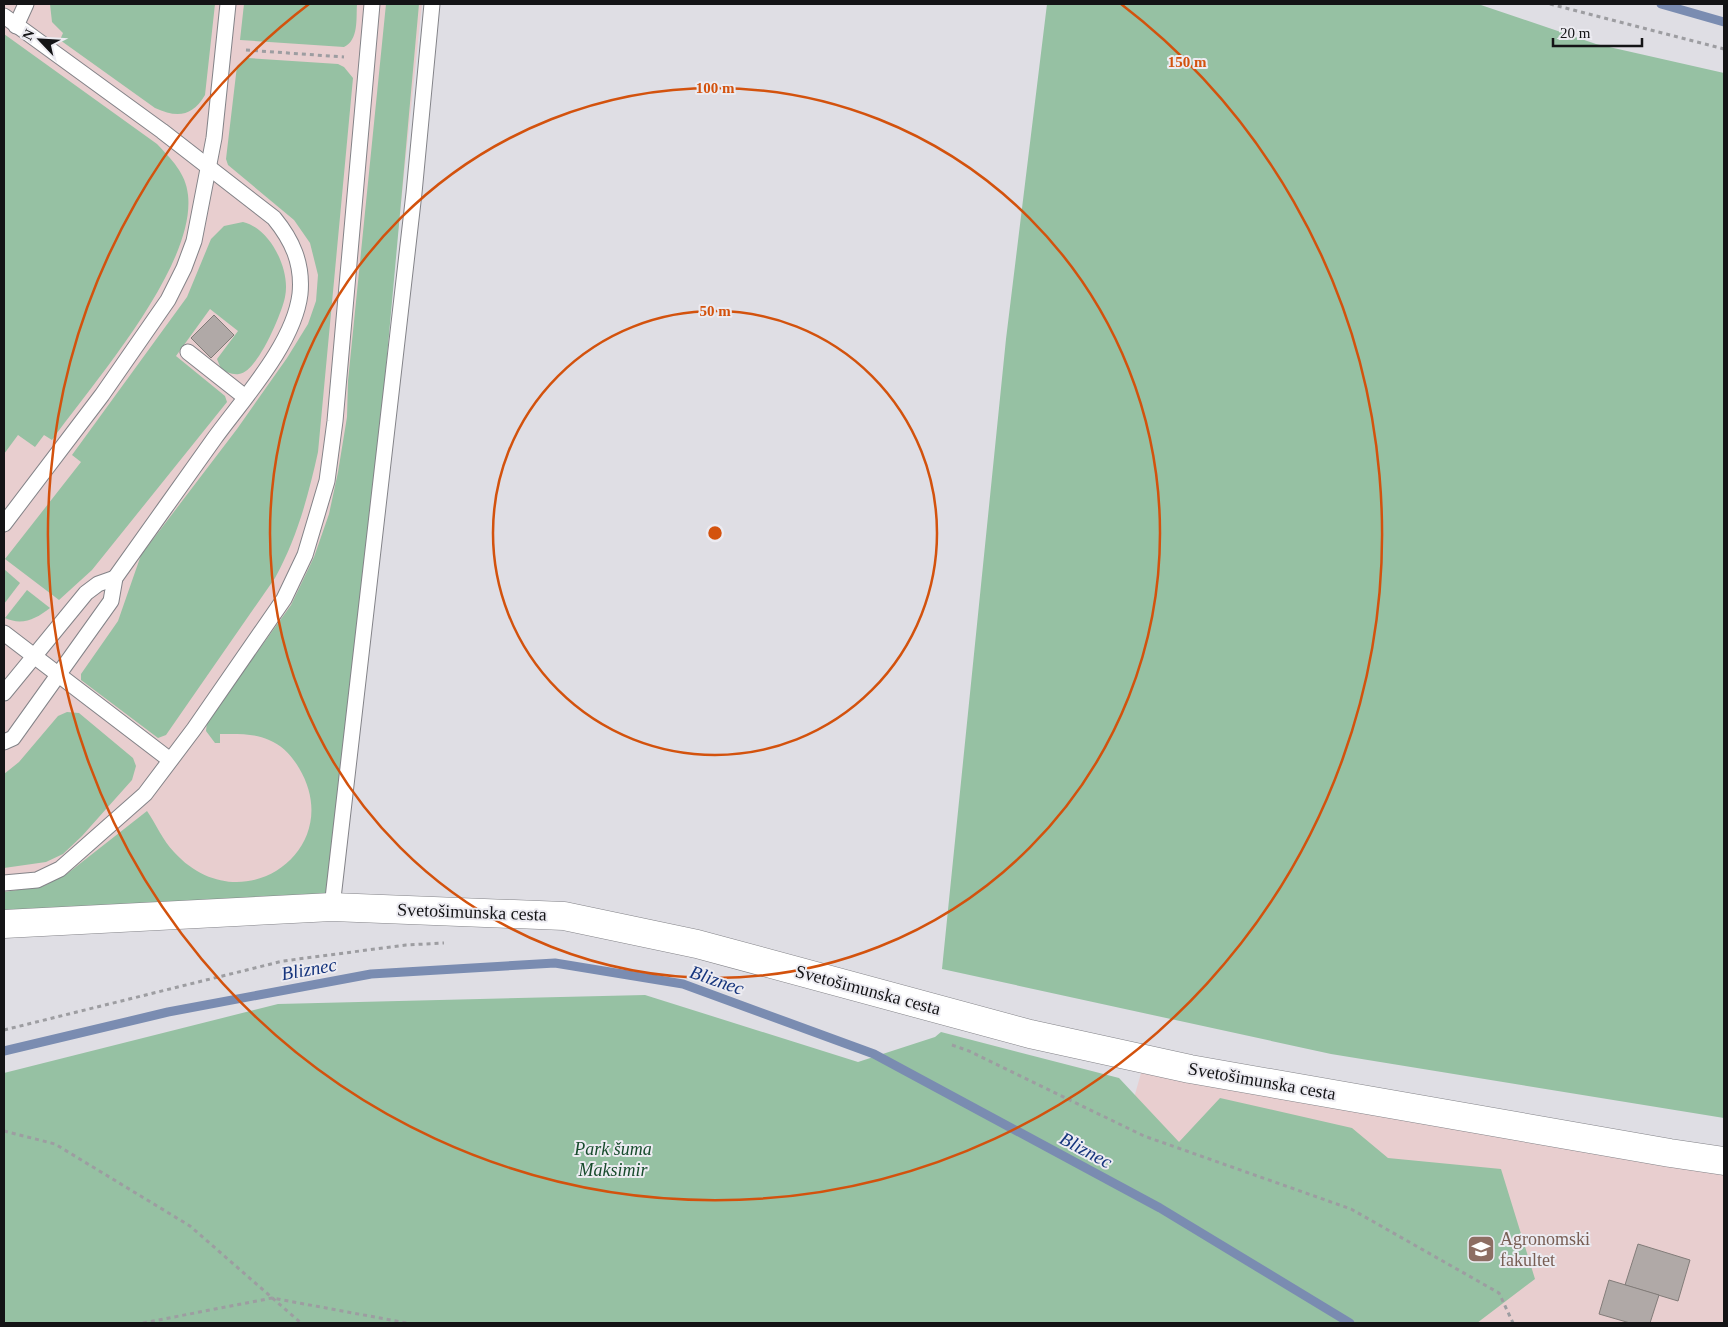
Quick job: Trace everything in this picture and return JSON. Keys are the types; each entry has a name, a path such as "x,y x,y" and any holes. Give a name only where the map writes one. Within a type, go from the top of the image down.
{"street":[{"name":"Svetošimunska cesta","path":"4,924 332,907 564,916 697,944 1030,1034 1190,1068 1724,1161"}],"lane":[{"path":"16,26 26,4"},
{"path":"4,524 102,395 168,300 194,241 209,167 228,4"},
{"path":"4,883 37,880 60,869 145,794 284,599 305,555 328,481 372,4"},
{"path":"332,907 414,193 432,4"},
{"path":"4,16 209,167 274,218 286,233 300,266 300,294 290,326 274,355 115,578 111,601 12,738 4,742"},
{"path":"188,352 245,397"},
{"path":"4,693 86,593 98,584 115,578"},
{"path":"4,633 170,760"}],"path":[{"path":"1550,4 1724,49"},
{"path":"223,48 367,59"},
{"path":"4,1030 284,961 406,945 454,942"},
{"path":"950,1045 969,1051 1144,1136 1351,1209 1499,1293 1513,1323"},
{"path":"4,1131 55,1144 182,1221 301,1323"},
{"path":"143,1323 272,1298 407,1323"}],"shaded area":[{"path":"4,4 422,4 373,470 320,896 4,914"},
{"name":"Agronomski fakultet","path":"1141,1073 1724,1174 1724,1323 1360,1323 1113,1173"}],"green space":[{"path":"50,4 215,4 205,95 195,108 183,114 170,113 155,108 60,40 63,33 52,22"},
{"path":"244,4 357,4 354,34 349,44 344,47 240,40"},
{"path":"386,4 419,4 370,544 327,898 4,916 4,892 44,886 68,873 147,811 174,852 201,873 229,882 256,880 280,868 299,850 310,826 310,798 299,768 286,751 274,742 251,735 220,734 220,743 215,743 206,731 207,722 291,605 314,557 329,514 347,417 348,381"},
{"path":"1047,4 1478,4 1596,44 1724,73 1724,1118 1331,1054 942,969 1006,339"},
{"path":"4,34 157,144 181,173 188,195 186,224 176,255 159,289 115,356 52,440 44,435 35,447 18,435 4,454"},
{"path":"247,58 338,64 344,67 353,78 318,452 301,517 290,548 275,578 166,735 158,738 81,680 81,674 118,621 141,555 237,429 287,358 308,324 316,301 318,275 310,243 294,220 228,165 226,159 237,66"},
{"path":"243,222 262,232 270,241 285,275 286,286 283,305 268,341 253,364 246,371 236,374 221,369 217,359 238,331 210,309 176,356 225,396 227,402 92,570 59,600 5,559 81,462 72,455 187,297 211,239 224,226"},
{"path":"4,569 20,583 4,604"},
{"path":"27,590 50,608 29,620 17,621 5,618"},
{"path":"67,712 79,713 133,758 136,766 132,780 82,836 63,854 46,862 4,868 4,774 19,762 58,716"},
{"name":"Park šuma Maksimir","path":"645,995 858,1062 935,1037 941,1032 1119,1078 1179,1142 1220,1098 1352,1128 1388,1158 1501,1169 1535,1279 1477,1323 4,1323 4,1073 278,1004"}],"building":[{"path":"214,315 234,335 211,358 191,338"},
{"path":"1638,1244 1690,1260 1678,1301 1625,1285"},
{"path":"1609,1280 1659,1295 1650,1323 1630,1323 1599,1314"}],"waterway":[{"path":"1661,4 1724,22"},
{"name":"Bliznec","path":"4,1051 168,1012 371,974 555,963 683,984 874,1054 1160,1208 1350,1323"}],"place":[{"name":"Agronomski fakultet","path":"1481,1249"}]}
